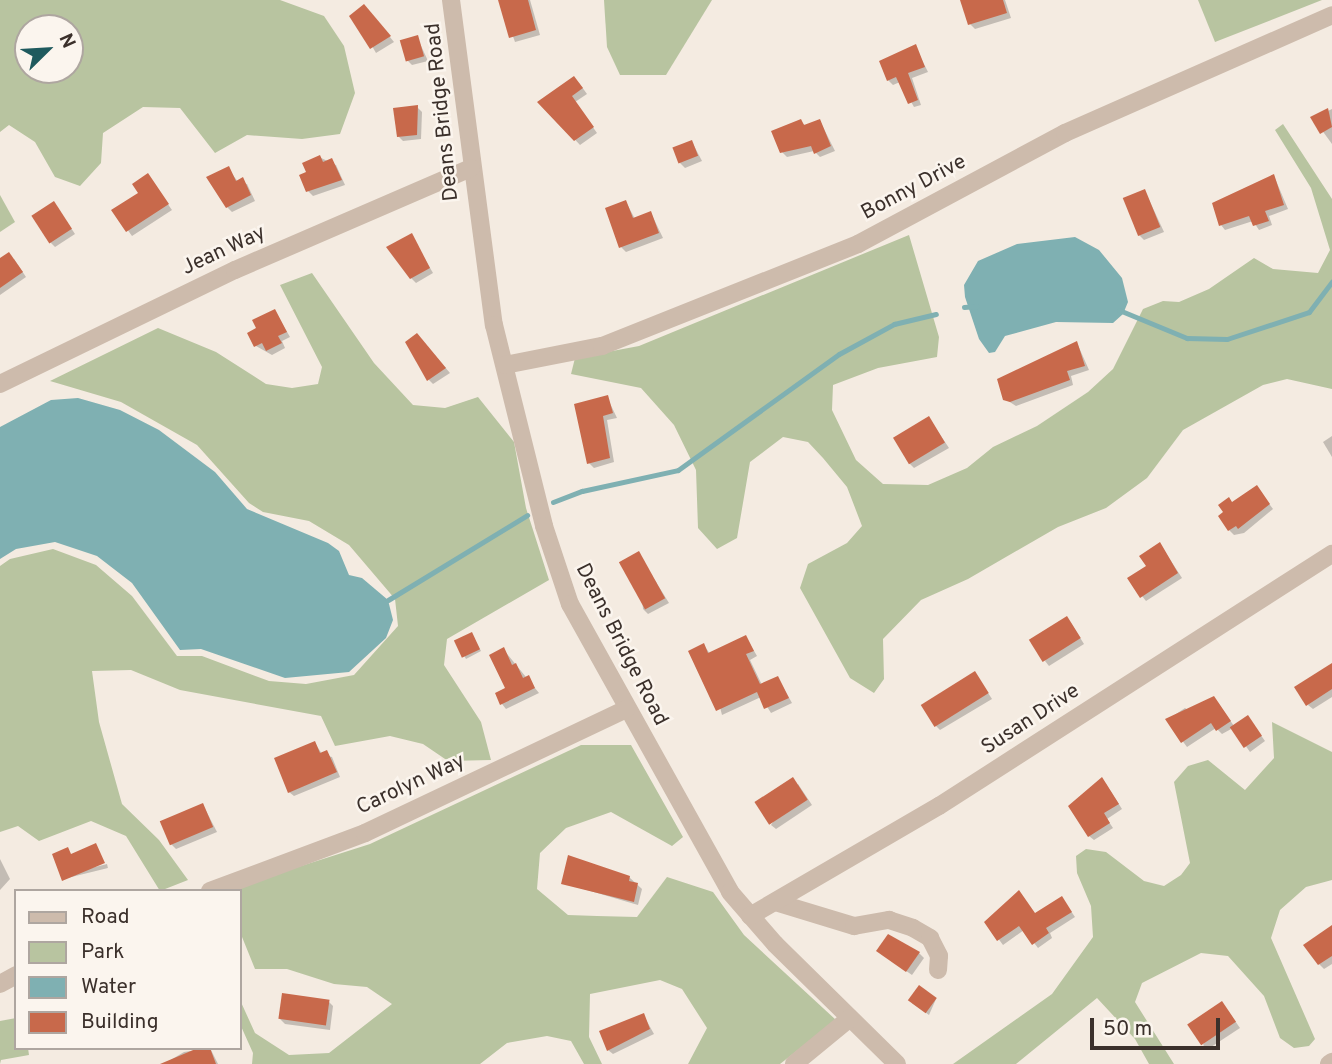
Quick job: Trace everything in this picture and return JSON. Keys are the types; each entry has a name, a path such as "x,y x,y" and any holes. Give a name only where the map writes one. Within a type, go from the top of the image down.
{"street":[{"name":"Deans Bridge Road","path":"451,0 460,43 471,168 494,325 556,568 626,709 713,865 750,916 897,1064"},
{"name":"Bonny Drive","path":"505,365 602,346 858,244 1065,133 1332,15"},
{"name":"Jean Way","path":"0,384 235,270 471,168"},
{"name":"Susan Drive","path":"750,916 939,806 1332,554"},
{"name":"Carolyn Way","path":"215,889 365,833 626,709"},
{"path":"775,902 854,926 889,920 913,928 930,938 939,956 938,970"},
{"path":"794,1064 850,1018"}],"green space":[{"path":"0,0 280,0 324,16 344,46 355,93 340,134 302,139 247,135 215,153 180,108 143,107 103,133 101,163 80,186 55,177 35,142 9,125 0,132"},
{"path":"604,0 712,0 666,75 620,75 607,47"},
{"path":"1198,0 1322,0 1215,42"},
{"path":"1283,124 1332,199 1332,389 1287,379 1263,385 1183,430 1147,478 1106,508 1058,527 968,579 921,600 883,639 884,679 874,693 850,678 800,588 808,564 847,543 862,526 847,487 808,442 783,437 750,462 737,538 717,549 698,528 696,470 674,425 641,388 571,374 575,358 639,346 909,235 939,337 937,357 878,368 833,385 832,410 856,460 883,484 928,485 967,468 993,447 1037,426 1088,392 1113,369 1143,309 1163,301 1179,302 1209,289 1254,258 1273,269 1318,273 1330,250 1311,188 1275,130"},
{"path":"0,195 15,222 0,232"},
{"path":"312,273 374,363 413,405 445,408 478,397 514,442 526,508 549,580 447,639 444,665 481,722 491,760 448,761 423,744 390,736 335,746 321,716 180,690 131,670 92,671 99,722 122,804 159,840 188,880 159,889 126,836 91,821 39,841 18,826 0,832 0,566 10,559 53,549 96,565 132,596 177,656 202,656 269,681 306,684 354,675 398,626 395,599 349,545 309,521 263,512 249,503 197,445 121,402 50,381 158,328 216,352 266,384 292,388 318,384 322,367 280,285"},
{"path":"1272,722 1332,752 1332,880 1306,887 1280,910 1271,938 1315,1039 1309,1046 1294,1048 1280,1038 1264,996 1228,956 1201,953 1142,983 1135,1002 1174,1064 1149,1064 1135,1039 1097,998 1016,1064 953,1064 1052,994 1093,937 1091,906 1077,873 1076,856 1086,849 1106,852 1144,881 1164,886 1181,875 1190,863 1174,782 1188,766 1208,760 1245,790 1274,758"},
{"path":"581,745 631,745 683,837 672,846 611,812 566,828 540,853 537,889 568,915 637,917 667,877 713,892 744,935 836,1020 780,1064 688,1064 707,1028 682,989 660,980 590,994 589,1037 602,1064 584,1064 571,1041 547,1036 507,1043 480,1064 252,1064 253,1053 242,1028 242,1004 255,1033 289,1055 329,1053 392,1004 367,987 334,984 287,969 255,969 242,937 242,889 229,889 370,844"},
{"path":"14,1018 14,1050 28,1050 29,1055 1,1060 0,1064 0,1021"}],"water":[{"path":"1075,237 1099,250 1122,278 1128,302 1123,314 1113,323 1056,322 1005,336 995,352 989,353 979,339 965,297 964,285 978,261 1017,244"},
{"path":"78,398 120,410 159,430 215,472 247,509 328,543 339,551 349,575 362,578 388,600 393,620 386,638 349,672 285,678 201,649 180,650 132,583 97,556 55,542 16,549 0,559 0,427 51,400"}],"building":[{"path":"498,0 528,0 536,30 509,38"},
{"path":"960,0 1003,0 1007,13 968,25"},
{"path":"364,4 391,36 370,49 349,16"},
{"path":"418,35 424,56 406,61 400,40"},
{"path":"916,44 925,67 908,73 918,100 908,104 896,77 887,81 879,61"},
{"path":"574,76 583,88 572,96 594,127 574,141 537,102"},
{"path":"418,105 417,135 397,137 393,108"},
{"path":"1328,108 1332,127 1320,134 1310,117"},
{"path":"801,119 804,125 820,119 831,146 814,154 811,146 780,153 771,131"},
{"path":"692,140 698,156 678,163 672,148"},
{"path":"320,155 323,162 332,158 342,180 306,192 299,175 306,172 302,163"},
{"path":"229,166 236,181 243,177 251,195 226,208 206,177"},
{"path":"148,173 169,204 126,232 111,210 138,193 132,184"},
{"path":"1274,174 1284,205 1265,211 1269,221 1253,226 1249,216 1219,226 1212,203"},
{"path":"1145,189 1160,227 1138,236 1123,198"},
{"path":"626,200 633,218 651,211 659,233 619,248 605,208"},
{"path":"54,201 72,229 49,243 31,216"},
{"path":"412,233 430,268 410,279 386,247"},
{"path":"9,252 23,272 0,288 0,258"},
{"path":"275,309 287,332 278,336 282,343 266,351 262,343 254,347 247,333 256,328 252,320"},
{"path":"417,333 446,368 427,381 405,342"},
{"path":"1077,341 1085,366 1067,371 1070,380 1010,402 1003,400 997,379"},
{"path":"608,395 613,413 603,416 610,458 587,464 574,404"},
{"path":"929,416 945,443 909,464 893,438"},
{"path":"1257,485 1270,504 1238,529 1236,526 1228,531 1218,516 1223,512 1218,505 1229,497 1232,502"},
{"path":"1160,542 1178,573 1140,598 1127,578 1146,566 1139,556"},
{"path":"639,551 665,598 645,609 619,562"},
{"path":"1067,616 1081,638 1043,662 1029,640"},
{"path":"472,632 480,649 462,658 454,640"},
{"path":"746,635 754,651 746,654 760,684 778,676 789,698 764,709 757,692 716,711 688,651 704,643 708,653"},
{"path":"504,647 512,665 516,663 523,678 529,675 535,688 500,705 495,693 505,688 489,655"},
{"path":"1332,663 1332,689 1306,706 1294,687"},
{"path":"975,671 989,693 935,727 921,705"},
{"path":"1214,696 1231,721 1216,731 1211,723 1181,743 1165,719"},
{"path":"1248,715 1262,736 1244,748 1230,727"},
{"path":"315,741 320,753 327,750 337,772 288,793 274,758"},
{"path":"793,777 808,800 769,825 754,802"},
{"path":"1102,777 1119,804 1104,813 1110,823 1088,837 1068,806"},
{"path":"203,803 213,827 170,845 160,821"},
{"path":"96,843 105,863 62,881 52,854 68,847 71,854"},
{"path":"568,855 630,876 629,881 638,883 634,902 561,884"},
{"path":"1019,890 1035,913 1062,896 1072,912 1046,928 1049,933 1032,945 1019,926 997,941 984,922"},
{"path":"1332,925 1332,956 1318,965 1303,945"},
{"path":"888,934 920,952 906,972 876,951"},
{"path":"919,985 937,998 926,1013 908,1000"},
{"path":"282,993 330,1000 326,1025 278,1019"},
{"path":"1222,1001 1236,1022 1201,1045 1187,1024"},
{"path":"644,1013 650,1029 607,1051 599,1031"},
{"path":"193,1050 211,1050 216,1064 160,1064"}],"waterway":[{"path":"1119,310 1187,338 1227,339 1309,312 1332,282"},
{"path":"964,307 977,306"},
{"path":"553,502 582,491 678,470 839,354 894,324 936,314"},
{"path":"388,600 527,515"}]}
